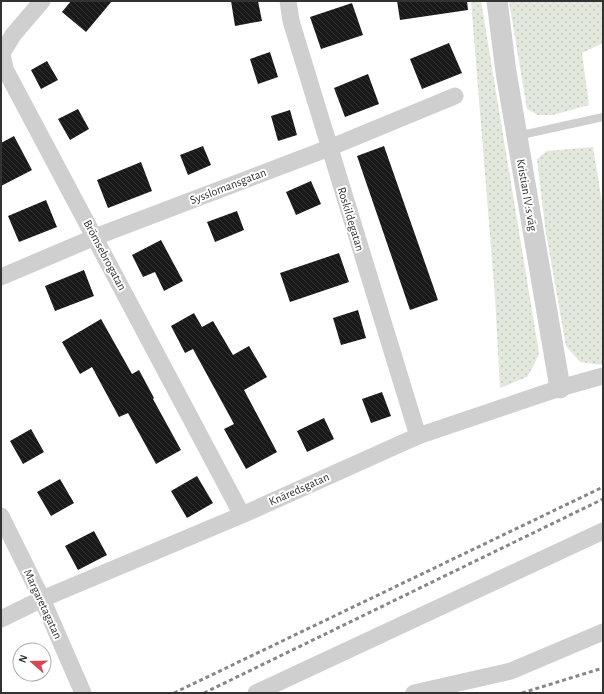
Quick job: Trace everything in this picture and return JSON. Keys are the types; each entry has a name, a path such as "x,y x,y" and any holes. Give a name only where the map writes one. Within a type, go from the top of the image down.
{"street":[{"name":"Brömsebrogatan","path":"42,1 13,35 2,54 5,69 242,515"},
{"name":"Roskildegatan","path":"288,1 291,21 418,436"},
{"name":"Kristian IV:s väg","path":"497,1 506,72 560,388"},
{"name":"Sysslomansgatan","path":"1,277 95,237 329,148 455,96"},
{"name":"Knäredsgatan","path":"1,619 42,599 242,515 418,436 560,388 603,376"},
{"name":"Margaretagatan","path":"1,516 42,599 83,693"},
{"path":"256,693 603,531"},
{"path":"414,693 511,671 603,632"}],"lane":[{"path":"517,136 603,117"}],"shaded area":[{"path":"471,1 481,1 539,353 527,377 500,388 495,297"},
{"path":"509,1 603,1 603,43 582,53 589,105 553,115 538,115 527,109"},
{"path":"593,147 603,208 602,365 580,362 566,346 545,227 537,159 547,151"}],"building":[{"path":"71,1 112,1 86,32 62,12"},
{"path":"231,1 258,1 262,21 235,26"},
{"path":"397,1 467,1 468,10 400,20"},
{"path":"352,3 363,35 321,49 310,17"},
{"path":"449,43 462,73 422,89 410,59"},
{"path":"270,52 278,77 258,84 250,59"},
{"path":"47,61 58,80 41,89 31,70"},
{"path":"368,74 379,104 345,117 334,88"},
{"path":"78,109 89,129 70,140 58,119"},
{"path":"290,110 297,135 278,141 271,116"},
{"path":"14,136 32,170 1,186 1,143"},
{"path":"203,146 211,165 188,175 180,155"},
{"path":"384,146 438,300 410,310 357,156"},
{"path":"141,162 152,191 108,208 97,180"},
{"path":"311,181 321,204 296,215 286,192"},
{"path":"46,200 57,227 19,242 8,216"},
{"path":"237,211 244,230 215,242 207,222"},
{"path":"161,240 183,281 164,291 155,272 143,277 132,255"},
{"path":"339,253 349,282 290,302 280,273"},
{"path":"84,270 94,296 55,311 45,286"},
{"path":"358,310 366,338 341,345 333,318"},
{"path":"194,313 202,327 213,321 233,355 249,346 267,377 244,390 277,452 246,469 224,429 234,424 193,349 185,353 171,326"},
{"path":"101,319 132,374 139,370 181,450 156,464 128,413 119,417 92,367 80,374 62,342"},
{"path":"382,392 391,416 371,423 362,399"},
{"path":"324,418 334,439 307,452 297,431"},
{"path":"31,429 44,452 23,464 10,441"},
{"path":"197,476 213,503 187,518 171,491"},
{"path":"60,479 74,503 51,516 37,492"},
{"path":"94,531 107,555 78,570 65,546"}],"railway":[{"path":"174,693 603,487"},
{"path":"204,693 603,499"},
{"path":"522,693 603,668"}]}
